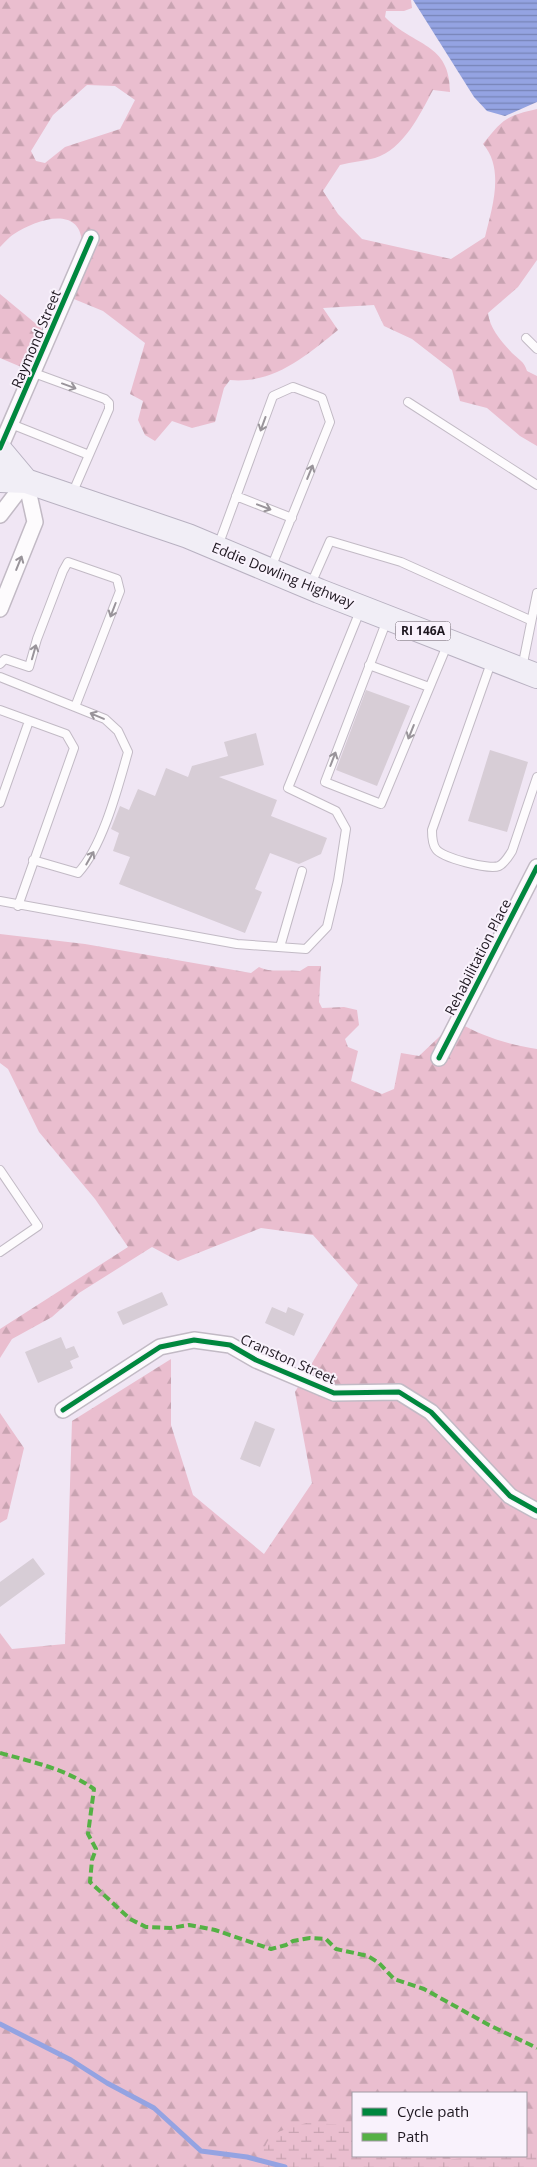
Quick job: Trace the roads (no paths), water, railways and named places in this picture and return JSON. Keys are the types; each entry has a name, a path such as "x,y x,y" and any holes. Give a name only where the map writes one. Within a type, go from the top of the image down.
{"main road":[{"path":"0,449 26,481"},
{"name":"Eddie Dowling Highway","path":"0,480 26,481 188,536 310,587 529,673"}],"street":[{"name":"Raymond Street","path":"0,449 91,238"},
{"path":"0,493 26,481"},
{"path":"0,515 26,481"},
{"path":"0,608 36,522 26,481"},
{"name":"Rehabilitation Place","path":"439,1058 537,867"},
{"name":"Cranston Street","path":"63,1410 160,1347 194,1340 230,1345 256,1360 334,1393 399,1392 431,1412 510,1496 537,1510"}],"lane":[{"path":"526,338 537,349"},
{"path":"34,373 109,403 109,409 72,496"},
{"path":"217,548 273,396 292,387 322,398 330,422 270,570"},
{"path":"408,402 537,485"},
{"path":"11,424 89,456"},
{"path":"236,496 292,518"},
{"path":"310,587 330,541 401,562 530,620"},
{"path":"0,664 5,659 29,667 43,622 68,562 117,579 120,591 75,707"},
{"path":"529,673 530,620 537,593"},
{"path":"0,901 18,906 237,944 306,949 327,927 338,881 346,829 336,811 288,788 361,607"},
{"path":"388,617 325,782 381,804 449,641"},
{"path":"492,659 432,830 432,840 436,849 445,856 487,867 497,867 512,852 537,777"},
{"path":"370,665 429,687"},
{"path":"0,677 105,719 118,732 128,752 118,786 90,860 78,872 33,860"},
{"path":"0,710 66,734 74,748 18,906"},
{"path":"0,803 29,721"},
{"path":"280,947 302,871"},
{"path":"0,1170 38,1226 0,1252"}],"water":[{"path":"413,0 537,0 537,102 505,116 487,111 474,97"}],"waterway":[{"path":"0,2024 71,2060 107,2083 154,2108 201,2151 247,2157 285,2167"}]}
